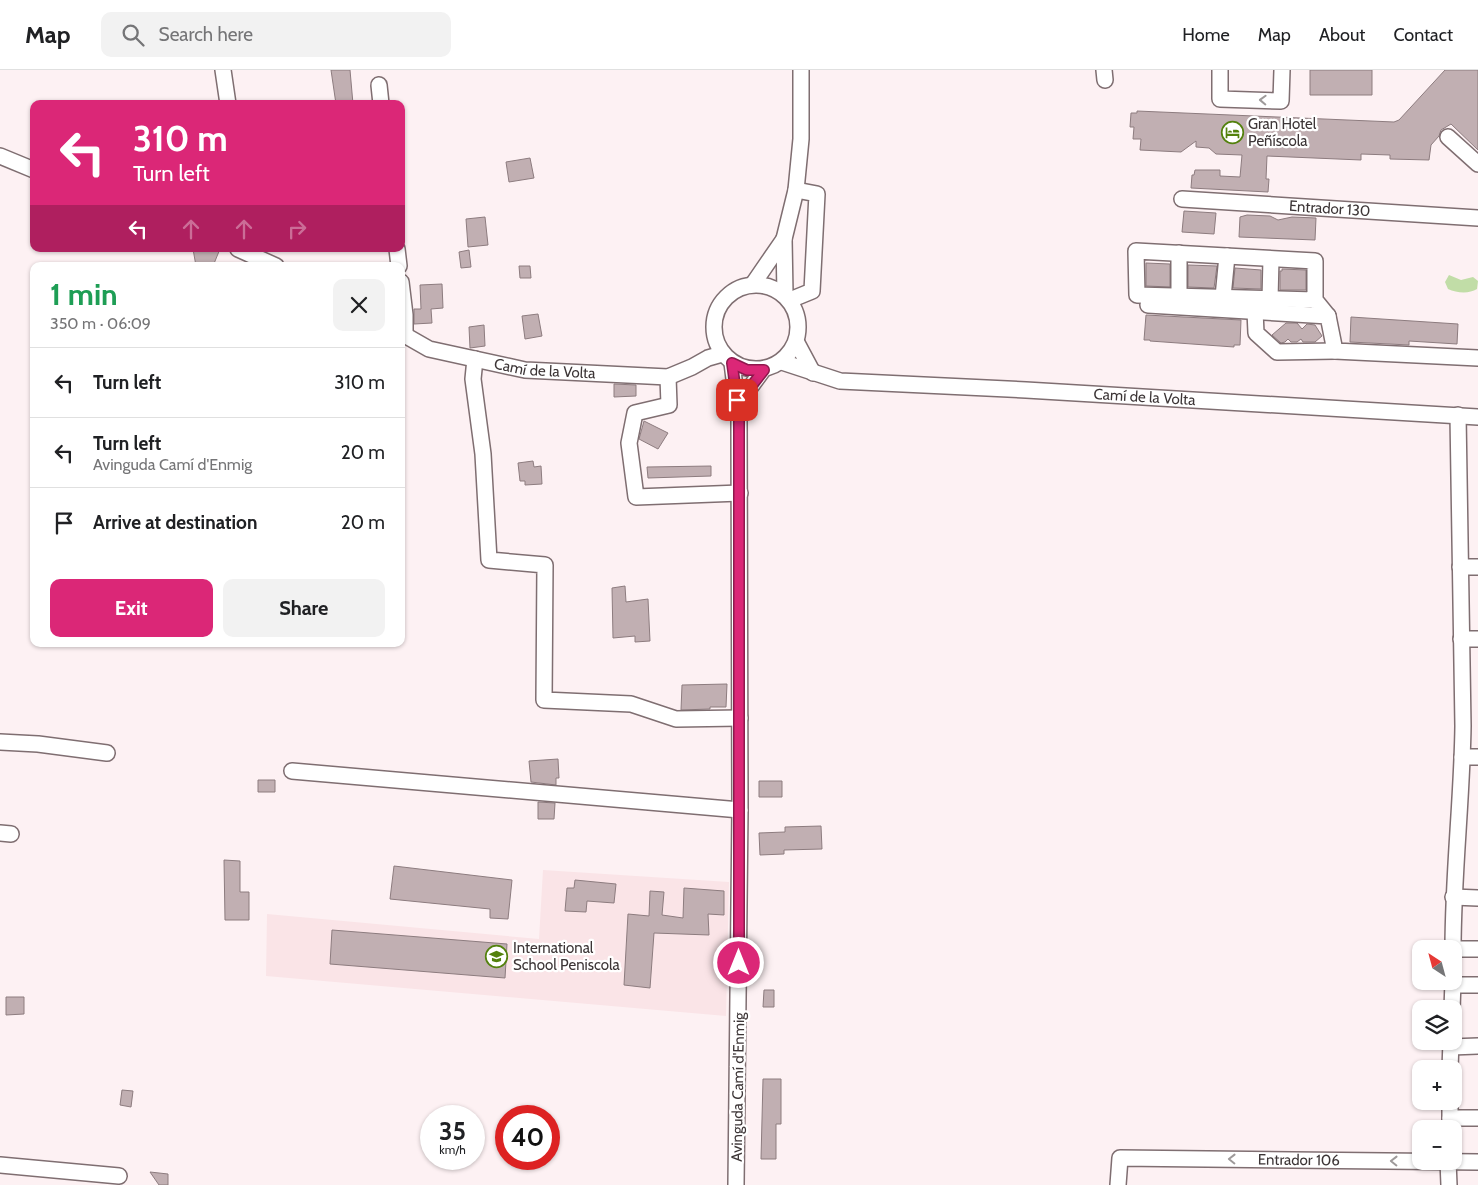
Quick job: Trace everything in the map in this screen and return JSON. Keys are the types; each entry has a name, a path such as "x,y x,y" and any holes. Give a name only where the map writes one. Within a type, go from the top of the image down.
{"street":[{"path":"223,70 227,100"},
{"path":"801,70 801,139 796,190 784,239 787,297 799,321 797,343 812,373"},
{"path":"1220,70 1220,99 1281,101 1282,70"},
{"path":"379,86 381,100"},
{"path":"1448,137 1478,164"},
{"path":"0,156 30,168"},
{"path":"796,190 817,194 812,291 787,297 770,286 753,284 730,293 715,313 714,338 727,359 747,370 764,370 782,362 797,343"},
{"name":"Entrador 130","path":"1182,200 1478,218"},
{"path":"753,284 784,239"},
{"path":"1315,300 1137,294 1136,251 1315,261 1315,300 1328,316 1336,351"},
{"path":"250,252 268,262"},
{"path":"1178,296 1180,253"},
{"path":"1223,297 1227,256"},
{"path":"1270,299 1271,259"},
{"path":"1148,305 1328,316"},
{"path":"1254,311 1256,333 1276,352 1336,351 1478,358"},
{"name":"Camí de la Volta","path":"405,335 429,349 525,370 668,377 708,358 727,359"},
{"path":"692,367 714,338"},
{"path":"475,359 473,379 483,454 489,560 546,565 544,700 630,704 676,719 740,718"},
{"name":"Avinguda Camí d'Enmig","path":"727,359 739,419 740,493 740,810 736,1185"},
{"name":"Camí de la Volta","path":"782,362 840,381 1478,417"},
{"name":"Avinguda Camí d'Enmig","path":"739,419 749,389 764,370"},
{"path":"668,377 669,405 634,414 629,443 636,497 740,493"},
{"path":"1454,940 1453,897 1462,757 1458,415"},
{"path":"1460,566 1478,567"},
{"path":"1461,639 1478,639"},
{"path":"0,742 38,744 107,753"},
{"path":"1462,757 1478,757"},
{"path":"292,771 740,810"},
{"path":"1453,897 1478,898"},
{"path":"1462,949 1478,949"},
{"path":"1462,984 1478,985"},
{"path":"1462,1045 1478,1046"},
{"path":"1462,1121 1478,1118"},
{"name":"Entrador 106","path":"1118,1185 1120,1158 1412,1162"},
{"name":"Entrador 106","path":"1462,1162 1478,1162"},
{"path":"0,1166 119,1176"},
{"path":"1448,1170 1448,1185"}],"shaded area":[{"path":"1449,275 1461,280 1473,277 1478,281 1477,289 1463,292 1448,289 1445,282"},
{"name":"International School Peniscola","path":"543,870 729,882 726,1016 266,976 267,914 539,939"}],"building":[{"path":"331,70 350,70 353,100 335,100"},
{"path":"1310,70 1372,70 1372,95 1310,95"},
{"name":"Gran Hotel Peñíscola","path":"1445,70 1478,70 1478,150 1451,124 1441,130 1439,136 1431,145 1429,160 1390,159 1390,155 1361,154 1361,160 1267,156 1266,179 1269,179 1268,192 1191,188 1192,175 1194,175 1195,170 1220,170 1220,176 1240,177 1242,155 1216,154 1209,148 1196,147 1196,141 1181,152 1140,150 1141,139 1133,139 1134,127 1130,127 1131,113 1137,113 1137,111 1394,122 1399,120"},
{"path":"530,158 534,178 509,182 506,162"},
{"path":"1184,211 1216,213 1214,234 1182,232"},
{"path":"1247,215 1270,216 1278,220 1292,217 1316,218 1315,240 1239,237 1240,217"},
{"path":"485,217 488,245 468,247 466,219"},
{"path":"469,250 471,267 461,268 459,252"},
{"path":"194,252 219,252 215,262 195,262"},
{"path":"1146,263 1170,264 1170,287 1146,286"},
{"path":"1188,265 1217,266 1214,288 1188,287"},
{"path":"519,266 530,266 531,278 520,278"},
{"path":"1235,268 1261,270 1261,289 1233,288"},
{"path":"1282,269 1306,270 1306,290 1280,290 1280,271"},
{"path":"442,284 443,308 431,309 432,323 414,324 414,309 421,309 420,285"},
{"path":"538,314 542,336 525,339 522,316"},
{"path":"1146,315 1241,320 1240,345 1234,345 1234,347 1144,340"},
{"path":"1351,317 1458,324 1457,344 1409,341 1409,345 1350,342"},
{"path":"1286,323 1297,323 1302,329 1307,324 1315,325 1322,336 1315,342 1303,342 1301,339 1297,342 1291,342 1288,339 1281,343 1272,335"},
{"path":"484,325 485,346 470,348 469,327"},
{"path":"614,384 636,385 636,396 614,397"},
{"path":"644,421 668,433 658,449 639,439"},
{"path":"533,461 534,467 541,466 542,484 525,485 525,481 520,481 518,463"},
{"path":"711,466 711,476 648,478 647,467"},
{"path":"625,586 626,602 648,599 650,641 635,642 635,636 613,638 612,588"},
{"path":"727,684 726,707 681,710 682,685"},
{"path":"558,759 559,778 556,778 556,785 531,782 529,761"},
{"path":"258,780 275,780 275,792 258,792"},
{"path":"759,781 782,781 782,797 759,797"},
{"path":"538,802 555,803 554,819 538,819"},
{"path":"821,826 822,849 784,850 784,854 760,855 759,833 785,832 785,827"},
{"path":"224,860 240,861 240,892 249,892 249,920 225,920"},
{"path":"394,866 512,880 508,919 490,918 490,909 390,899"},
{"path":"575,880 616,884 614,903 587,901 586,912 565,911 567,888 574,888"},
{"path":"684,888 724,891 724,915 708,914 709,935 654,933 650,988 624,985 628,914 649,916 650,891 664,892 662,915 683,918"},
{"path":"332,930 507,944 505,978 330,964"},
{"path":"764,990 774,990 774,1007 763,1007"},
{"path":"6,997 24,997 24,1014 6,1015"},
{"path":"763,1079 781,1079 781,1124 776,1124 776,1159 761,1159"},
{"path":"122,1090 133,1091 131,1107 120,1105"},
{"path":"150,1172 168,1174 168,1185 159,1185"}],"place":[{"name":"Gran Hotel Peñíscola","path":"1232,133"},
{"name":"International School Peniscola","path":"497,957"}],"route":[{"path":"737,400 732,363 747,370 764,370 749,389 739,419 739,963"}]}
